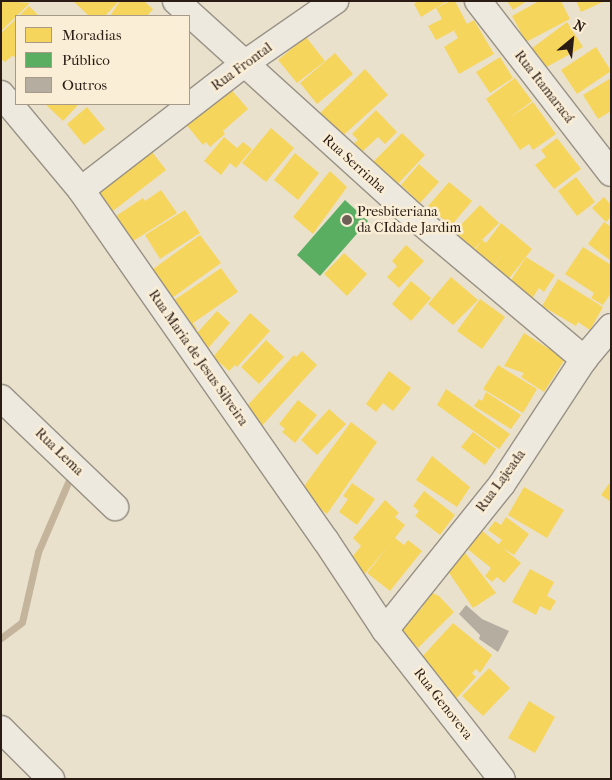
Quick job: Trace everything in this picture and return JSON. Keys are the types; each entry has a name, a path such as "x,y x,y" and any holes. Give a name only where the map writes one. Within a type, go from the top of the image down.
{"street":[{"name":"Rua Serrinha","path":"176,1 405,209 584,359"},
{"name":"Rua Frontal","path":"80,190 244,64 335,1"},
{"name":"Rua Itamaracá","path":"478,1 611,173"},
{"name":"Rua Maria de Jesus Silveira","path":"3,102 80,190 321,533 385,630"},
{"name":"Rua Lajeada","path":"385,630 502,484 584,359 611,327"},
{"name":"Rua Lema","path":"1,398 115,507"},
{"name":"Rua Genoveva","path":"385,630 502,779"},
{"path":"1,729 51,779"}],"building: Moradias":[{"path":"1,1 30,3 18,15 15,15 15,17 1,31"},
{"path":"73,1 119,1 106,15 88,15"},
{"path":"120,1 144,1 153,9 148,15 111,15"},
{"path":"418,1 447,1 421,17 414,4"},
{"path":"450,1 455,1 467,24 474,20 494,54 459,74 444,47 458,38 454,31 459,28 436,40 428,26 442,19 436,8"},
{"path":"507,1 527,1 513,10"},
{"path":"539,1 561,1 570,19 526,42 512,16"},
{"path":"576,1 605,1 581,12"},
{"path":"29,6 38,15 20,15"},
{"path":"15,20 15,57 12,56 5,62 1,59 1,33"},
{"path":"567,22 583,47 543,69 531,49"},
{"path":"306,37 325,61 297,83 278,60"},
{"path":"596,47 611,71 577,94 561,70"},
{"path":"335,53 353,74 317,104 300,83"},
{"path":"500,57 513,78 490,93 476,72"},
{"path":"365,69 388,95 338,140 317,116"},
{"path":"515,78 532,101 508,119 533,102 556,134 533,150 529,144 520,150 486,99"},
{"path":"611,78 611,111 598,119 583,95"},
{"path":"230,88 248,109 223,131 225,134 210,147 206,142 203,145 184,122"},
{"path":"46,105 78,105 63,121"},
{"path":"87,107 105,129 84,145 67,124"},
{"path":"376,110 397,132 385,144 378,137 362,152 354,143 358,140 352,134"},
{"path":"271,128 294,148 266,182 242,163"},
{"path":"402,133 425,155 394,188 370,165"},
{"path":"224,137 237,148 243,142 252,149 236,168 230,163 221,175 204,161"},
{"path":"557,138 581,169 554,189 535,165 546,157 541,150"},
{"path":"149,148 166,170 113,211 96,188"},
{"path":"295,153 319,173 298,200 274,180"},
{"path":"419,164 439,182 420,203 401,185"},
{"path":"330,171 347,187 313,234 293,217"},
{"path":"576,177 595,202 577,216 558,191"},
{"path":"449,182 472,201 451,226 428,206"},
{"path":"161,190 177,213 127,245 110,220 143,198 145,201"},
{"path":"604,197 611,205 611,217 606,222 592,208"},
{"path":"480,205 499,223 482,240 486,243 501,223 532,249 504,285 489,272 503,254 489,271 470,256 481,242 473,250 454,232"},
{"path":"185,210 200,233 160,259 145,235"},
{"path":"604,222 611,227 611,261 588,244"},
{"path":"200,235 221,263 165,303 145,275"},
{"path":"406,245 424,261 399,288 387,277 397,266 392,261"},
{"path":"583,247 611,265 611,293 603,305 591,298 594,293 565,274"},
{"path":"344,253 367,274 347,296 324,274"},
{"path":"526,257 555,275 544,292 539,288 531,300 511,286 514,282 511,280"},
{"path":"221,268 238,292 193,323 197,329 188,336 173,301"},
{"path":"451,277 478,300 453,325 428,304"},
{"path":"558,279 603,307 590,330 578,322 576,326 542,306"},
{"path":"411,281 431,298 411,321 392,304"},
{"path":"480,299 505,317 482,349 457,331"},
{"path":"217,311 230,323 204,353 196,334"},
{"path":"250,313 270,331 237,367 235,365 229,371 213,357"},
{"path":"524,333 565,359 544,392 521,377 524,373 504,366"},
{"path":"266,340 284,357 259,384 241,367"},
{"path":"302,351 317,365 261,427 246,407 294,355 296,357"},
{"path":"498,365 537,389 523,413 483,389"},
{"path":"389,371 411,388 393,411 383,403 376,412 366,404"},
{"path":"446,389 510,434 499,449 437,405"},
{"path":"486,392 521,415 511,429 474,406 479,399 482,401"},
{"path":"298,400 317,415 295,443 282,432 285,429 279,424"},
{"path":"329,409 346,424 317,455 301,440"},
{"path":"351,422 377,442 327,514 299,493"},
{"path":"473,432 496,449 485,465 461,447"},
{"path":"432,456 470,487 457,507 416,480"},
{"path":"611,481 611,502 601,495"},
{"path":"352,483 375,499 357,525 339,512 348,499 343,496"},
{"path":"524,487 564,510 547,538 508,515"},
{"path":"424,491 455,515 440,535 415,516 419,511 413,506"},
{"path":"385,500 399,513 395,517 405,525 395,538 404,545 408,540 422,551 390,591 367,573 389,545 363,576 349,561 361,546 353,538"},
{"path":"506,517 529,534 514,555 498,545 502,540 488,530 495,521 501,525"},
{"path":"480,529 521,563 504,583 497,577 492,582 485,576 491,568 465,547"},
{"path":"463,550 496,593 473,608 445,567"},
{"path":"530,569 554,582 547,596 556,601 550,611 540,606 536,615 512,602"},
{"path":"426,590 439,596 454,612 418,648 400,630 423,607 419,605"},
{"path":"453,623 492,655 480,673 476,669 472,673 476,677 456,699 438,684 442,679 420,659"},
{"path":"489,668 510,688 483,716 462,696"},
{"path":"529,701 555,717 535,753 508,738"}],"building: Público":[{"path":"345,200 368,221 320,276 297,255"}],"building: Outros":[{"path":"466,605 482,619 509,631 498,652 479,639 480,635 459,614"}],"waterway":[{"path":"1,638 22,622 38,552 72,473"}],"place":[{"name":"Presbiteriana da CIdade Jardim","path":"347,220"}]}
